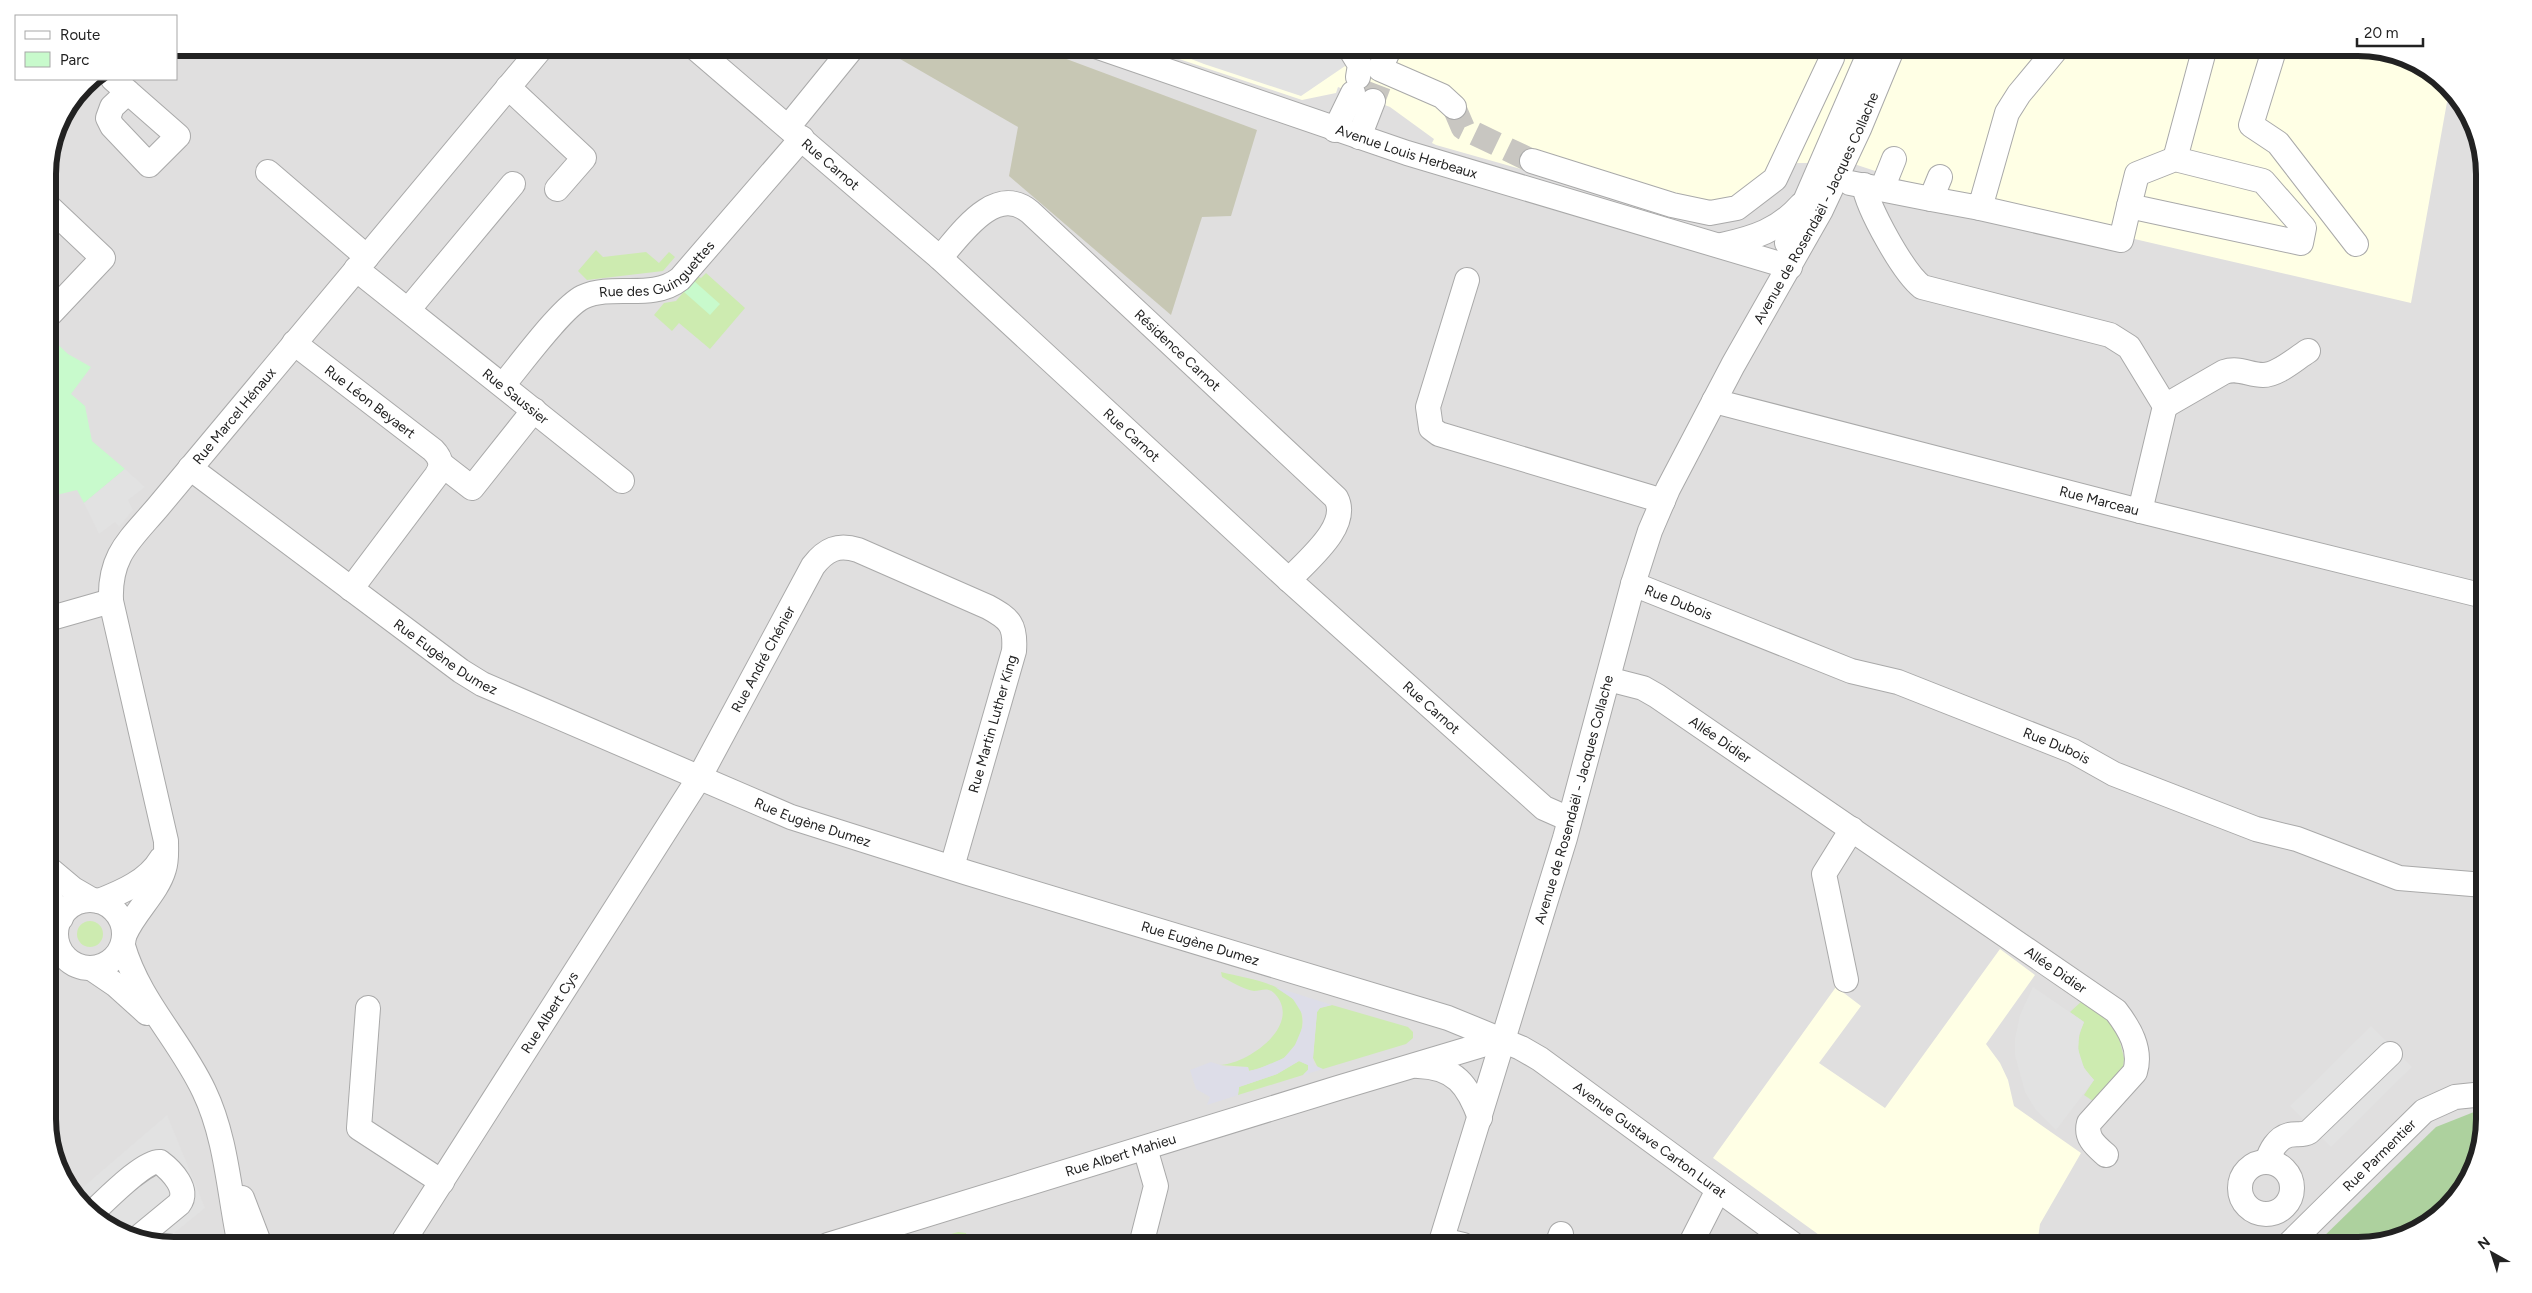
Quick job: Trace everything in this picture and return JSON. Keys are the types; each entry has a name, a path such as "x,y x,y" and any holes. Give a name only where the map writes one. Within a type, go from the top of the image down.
{"street":[{"path":"1354,56 1369,85"},
{"path":"1359,137 1369,85 1369,56"},
{"path":"1335,130 1369,85 1385,56"},
{"name":"Avenue de Rosendaël - Jacques Collache","path":"1784,266 1821,184 1869,56"},
{"name":"Avenue de Rosendaël - Jacques Collache","path":"1450,1237 1502,1040 1570,819 1633,584 1650,531 1663,501 1784,266 1821,184 1888,56"},
{"path":"1980,208 2008,113 2019,94 2051,56"},
{"path":"2175,160 2203,56"},
{"path":"2272,56 2251,125 2278,143 2356,244"},
{"name":"Rue Marcel Hénaux","path":"124,940 131,919 162,875 166,861 166,849 165,831 111,601 112,573 120,552 534,57"},
{"name":"Rue Carnot","path":"704,57 940,258 1289,580 1544,808 1570,819"},
{"name":"Rue des Guinguettes","path":"503,385 569,307 583,297 601,292 657,290 680,279 795,133 847,57"},
{"name":"Avenue Louis Herbeaux","path":"1123,57 1335,130 1784,266"},
{"path":"1532,161 1672,205 1710,213 1737,208 1776,179 1832,58"},
{"path":"1369,85 1442,96 1454,106"},
{"path":"508,87 584,158 556,189"},
{"path":"1894,159 1866,197 1911,276 1922,287 2117,338 2129,347 2165,406 2140,511"},
{"path":"1821,184 1935,188 1980,208 2121,240 2129,206 2137,174 2175,160 2263,181 2304,228 2301,243 2129,206"},
{"name":"Rue Saussier","path":"268,172 408,310 622,481"},
{"path":"408,310 514,184"},
{"name":"Avenue Louis Herbeaux","path":"1720,246 1750,239 1772,229 1792,216 1821,184"},
{"name":"Résidence Carnot","path":"940,258 984,211 1001,204 1016,203 1030,212 1129,302 1336,498 1340,510 1337,525 1289,580"},
{"path":"57,215 102,258 57,307"},
{"path":"1467,280 1428,407 1428,421 1434,431 1663,501"},
{"name":"Rue Léon Beyaert","path":"294,343 432,450 439,456 441,464 472,488 534,410"},
{"path":"2165,406 2224,372 2239,370 2260,375 2271,374 2308,351"},
{"name":"Rue Marceau","path":"1714,401 2140,511 2475,594"},
{"path":"351,588 436,476 441,464"},
{"name":"Rue Eugène Dumez","path":"190,468 482,684 792,817 1448,1018 1502,1040"},
{"name":"Rue Martin Luther King","path":"833,548 844,546 858,550 988,607 1005,618 1014,631 1014,651 952,867"},
{"name":"Rue André Chénier","path":"700,778 813,566 833,548"},
{"name":"Rue Dubois","path":"1633,584 1851,671 1898,682 2073,751 2114,774 2256,829 2297,839 2404,879 2476,884"},
{"path":"57,617 111,601"},
{"name":"Allée Didier","path":"1608,678 1643,688 1658,696 2099,998 2123,1020 2135,1045 2137,1065 2135,1072 2092,1118 2087,1130 2092,1142 2106,1156"},
{"name":"Rue Albert Cys","path":"407,1237 700,778"},
{"path":"1846,980 1824,879 1827,866 1852,829"},
{"path":"57,921 74,904 95,901 124,891 158,864 166,849"},
{"path":"57,876 67,885 117,912 123,922 124,940 141,992 187,1060 204,1091 257,1237"},
{"path":"91,968 110,962 124,940"},
{"path":"57,955 79,966 91,968 116,985 166,1031"},
{"path":"368,1008 359,1128 442,1182"},
{"name":"Rue Albert Mahieu","path":"857,1237 1502,1040"},
{"name":"Avenue Gustave Carton Lurat","path":"1502,1040 1540,1059 1782,1237"},
{"path":"2267,1162 2277,1142 2289,1135 2301,1136 2309,1132 2390,1054"},
{"name":"Rue Albert Mahieu","path":"1414,1066 1441,1068 1456,1077 1472,1099 1480,1118"},
{"name":"Rue Parmentier","path":"2297,1237 2424,1111 2455,1097 2476,1095"},
{"path":"221,1140 238,1237"},
{"path":"1143,1237 1156,1186 1145,1148"},
{"path":"97,1208 143,1168 160,1162 180,1185 184,1193 179,1204 145,1232"},
{"path":"2259,1163 2276,1164 2288,1175 2292,1192 2284,1207 2277,1212 2260,1214 2252,1210 2241,1197 2241,1180 2245,1173 2259,1163"},
{"path":"1694,1237 1718,1190"},
{"path":"2284,1207 2306,1228"}],"shaded area":[{"path":"1342,56 1348,64 1301,96 1185,57"},
{"path":"2358,56 2388,60 2410,68 2436,86 2456,109 2464,122 2469,136 2475,167 2476,1119 2473,1142 2464,1171 2446,1197 2417,1221 2388,1233 2358,1237 174,1237 151,1234 122,1225 96,1207 76,1184 68,1171 63,1157 57,1126 57,159 68,122 81,102 103,80 178,80 178,57"},
{"path":"2358,56 2388,60 2410,68 2436,86 2448,98 2411,303 1957,198 1851,163 1797,163 1785,182 1752,208 1623,198 1436,145 1432,143 1434,139 1390,107 1338,87 1336,93 1302,100 1172,57"},
{"path":"896,57 1060,57 1257,130 1231,216 1202,217 1171,315 1009,176 1018,127"},
{"path":"125,469 145,487 128,500 133,510 119,527 115,522 99,534 84,503"},
{"path":"2000,949 2035,975 1986,1044 2000,1063 2008,1080 2014,1106 2081,1153 2040,1224 2038,1237 1822,1237 1713,1158 1836,987 1861,1006 1819,1063 1885,1108"},
{"path":"1275,987 1332,1005 1320,1008 1317,1012 1313,1058 1314,1065 1323,1069 1303,1075 1308,1070 1308,1065 1299,1061 1277,1074 1239,1087 1238,1095 1207,1105 1210,1097 1196,1089 1190,1070 1211,1062 1226,1067 1248,1067 1249,1071 1258,1069 1284,1058 1295,1045 1303,1026 1303,1015 1293,999"},
{"path":"2033,987 2084,1022 2079,1035 2078,1049 2084,1068 2094,1080 2056,1130 2036,1110 2025,1092 2015,1055 2015,1039 2020,1015"},
{"path":"2371,1026 2412,1067 2331,1147 2290,1106"},
{"path":"167,1115 205,1208 170,1236 151,1234 122,1225 109,1217 96,1207 80,1190"}],"green space":[{"path":"596,250 603,257 646,252 659,263 669,252 675,257 663,271 587,280 578,271"},
{"path":"706,273 745,308 710,349 679,323 672,331 654,315 664,303 676,301 697,276 701,278"},
{"path":"694,281 720,304 710,315 684,292"},
{"path":"57,344 68,354 91,367 71,394 85,406 92,441 125,469 84,503 77,490 57,495"},
{"path":"90,921 99,925 103,934 99,943 90,947 81,943 77,934 81,925"},
{"path":"1221,972 1269,984 1293,999 1301,1013 1302,1029 1296,1044 1285,1057 1272,1064 1249,1071 1248,1067 1220,1065 1232,1063 1257,1050 1277,1030 1282,1018 1282,1006 1275,994 1267,990 1254,991 1246,989 1222,977"},
{"path":"2082,1001 2109,1021 2119,1038 2124,1058 2123,1072 2093,1101 2084,1095 2094,1080 2084,1067 2078,1045 2084,1022 2070,1012"},
{"path":"1332,1005 1408,1027 1413,1032 1413,1038 1406,1044 1323,1069 1318,1068 1313,1058 1317,1012 1320,1008"},
{"path":"1299,1061 1308,1065 1308,1070 1303,1075 1238,1095 1239,1087 1277,1074"},
{"path":"2476,1112 2473,1142 2464,1171 2446,1197 2436,1207 2417,1221 2388,1233 2358,1237 2323,1237 2436,1127"},
{"path":"958,1232 966,1233 967,1237 941,1237"}],"tunnel":[{"path":"1373,101 1379,85"},
{"path":"1454,107 1463,128 1532,161"}]}
